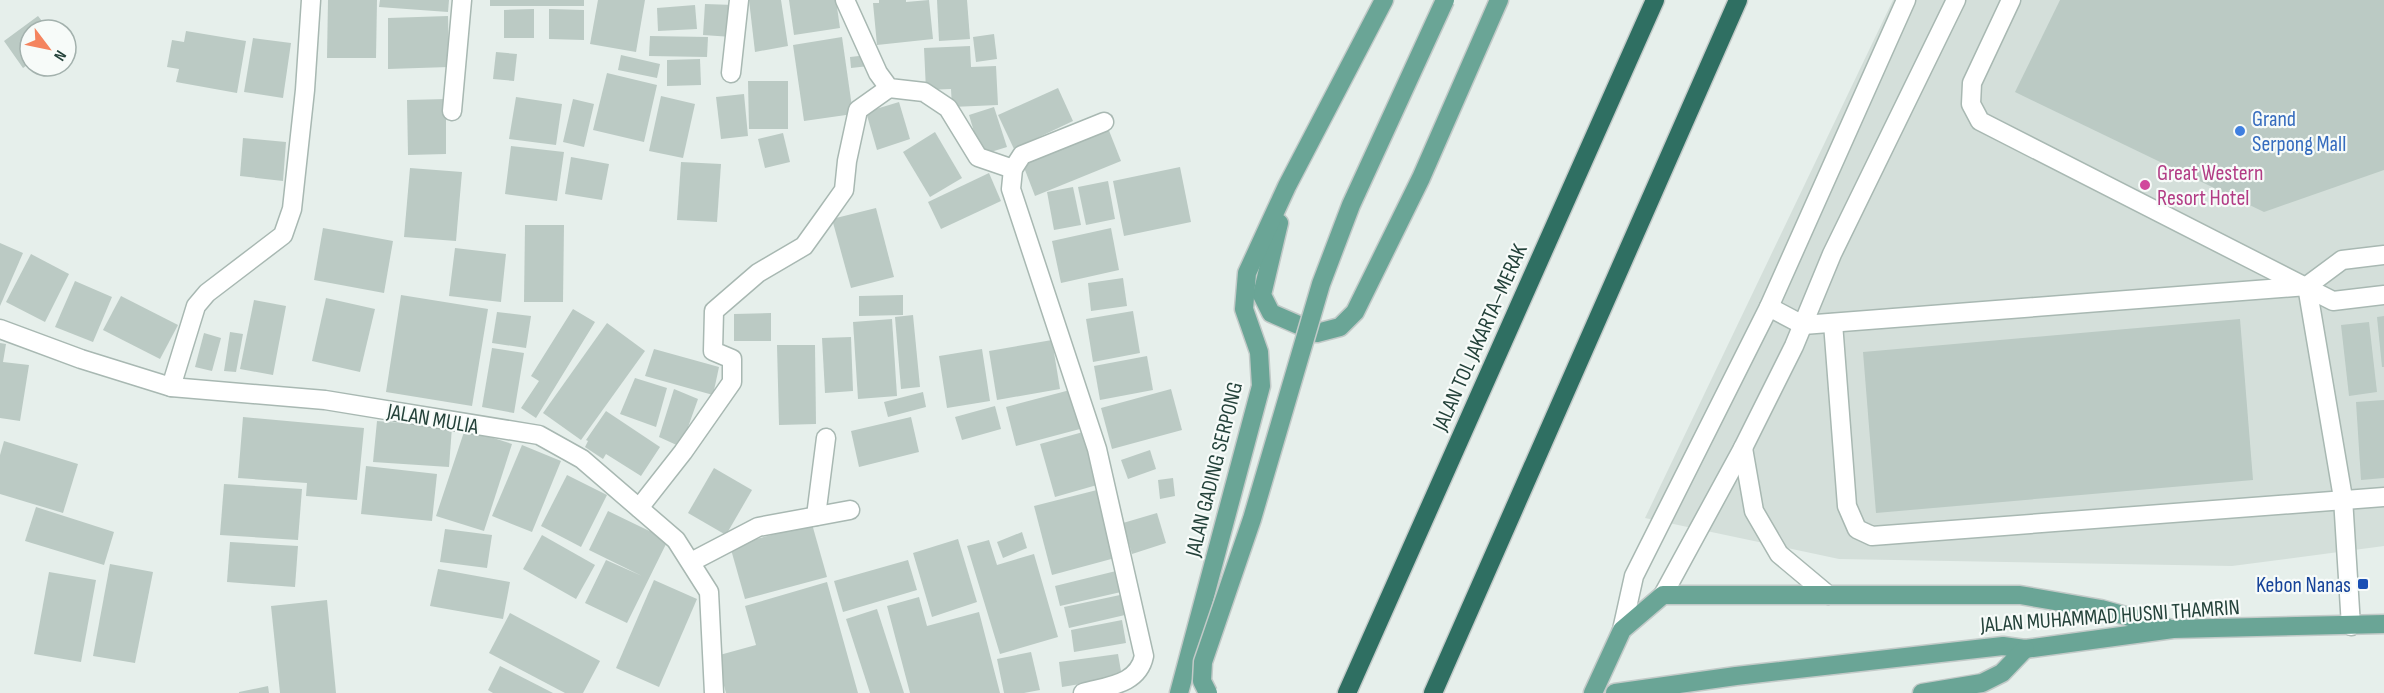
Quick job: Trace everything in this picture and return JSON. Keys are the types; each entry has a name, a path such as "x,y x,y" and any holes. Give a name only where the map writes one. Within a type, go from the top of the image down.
{"highway":[{"name":"JALAN TOL JAKARTA–MERAK","path":"1347,693 1655,0"},
{"path":"1433,693 1738,0"}],"main road":[{"name":"JALAN GADING SERPONG","path":"1179,693 1261,386 1259,352 1244,309 1247,273 1287,186 1384,0"},
{"name":"JALAN GADING SERPONG","path":"1208,693 1202,681 1203,662 1252,519 1321,285 1352,205 1445,0"},
{"path":"1287,186 1262,296 1271,313 1317,333 1340,327 1355,312 1421,178 1499,0"},
{"path":"1593,693 1622,630 1663,595 2020,595 2102,609 2173,629"},
{"name":"JALAN MUHAMMAD HUSNI THAMRIN","path":"1615,693 1841,664 2003,646 2025,649 2173,629 2384,624"},
{"path":"1922,693 1982,683 2002,673 2025,649"}],"street":[{"path":"171,387 196,306 214,287 283,235 288,224 292,209 305,90 311,0"},
{"path":"452,111 462,0"},
{"path":"731,73 739,0"},
{"path":"845,0 878,73 889,88"},
{"path":"1622,630 1634,576 1769,307 1906,0"},
{"path":"1663,595 1743,448 1803,325 1832,254 1956,0"},
{"path":"2011,0 1972,83 1971,104 1980,121 2333,301 2384,296"},
{"path":"639,508 683,452 732,382 732,358 712,351 714,311 758,273 804,246 844,190 847,161 858,110 889,88 924,92 948,108 978,156 1013,169"},
{"path":"1083,693 1131,679 1142,667 1144,656 1097,449 1011,189 1013,169 1022,154 1104,122"},
{"path":"1769,307 1803,325 2307,286 2342,260 2384,255"},
{"path":"2307,286 2343,498 2351,626"},
{"path":"1833,323 1847,506 1857,529 1872,536 2343,498 2384,497"},
{"name":"JALAN MULIA","path":"0,329 81,359 171,387 326,400 539,435 582,459 676,540 691,562 709,592 714,693"},
{"path":"816,516 826,438"},
{"path":"1743,448 1754,511 1769,537 1779,554 1828,595"},
{"path":"691,562 758,527 850,510"}],"shaded area":[{"path":"1893,0 2384,0 2384,546 2232,566 1839,559 1645,518"}],"building":[{"path":"328,0 377,0 376,58 327,58"},
{"path":"380,0 449,0 448,12 379,7"},
{"path":"490,0 584,0 584,6 490,6"},
{"path":"598,0 645,0 636,52 590,44"},
{"path":"749,0 781,0 788,46 755,52"},
{"path":"789,0 836,0 840,28 794,35"},
{"path":"879,0 906,0 906,2 929,0 933,39 877,45 873,3 879,3"},
{"path":"937,0 967,0 970,39 939,41"},
{"name":"Grand Serpong Mall","path":"2060,0 2384,0 2384,170 2264,212 2015,92"},
{"path":"705,4 734,5 732,37 703,35"},
{"path":"695,5 697,29 658,31 657,8"},
{"path":"534,9 534,38 504,38 504,10"},
{"path":"549,9 584,10 584,40 549,39"},
{"path":"448,16 449,67 388,69 388,18"},
{"path":"18,31 18,61 4,41"},
{"path":"186,31 246,41 237,93 176,82 179,69 167,67 172,40 184,42"},
{"path":"994,34 997,59 976,62 973,37"},
{"path":"650,36 708,37 707,57 649,56"},
{"path":"842,37 853,114 804,121 793,45"},
{"path":"253,38 291,43 283,98 244,92"},
{"path":"970,46 971,67 996,66 998,105 952,107 951,89 926,90 924,48"},
{"path":"496,52 517,54 514,81 493,79"},
{"path":"621,55 660,64 657,78 618,70"},
{"path":"868,55 869,66 851,68 850,57"},
{"path":"700,59 701,85 667,86 667,60"},
{"path":"607,73 657,85 644,142 593,130"},
{"path":"748,81 788,81 788,129 749,129"},
{"path":"1058,88 1073,121 1014,149 998,115"},
{"path":"744,94 748,136 721,139 716,97"},
{"path":"661,96 695,104 683,158 649,151"},
{"path":"516,97 562,104 556,145 509,139"},
{"path":"446,99 446,154 408,155 407,100"},
{"path":"573,99 594,104 584,147 563,142"},
{"path":"899,102 910,139 877,150 866,112"},
{"path":"994,107 1007,147 981,155 969,115"},
{"path":"1106,123 1121,161 1035,196 1020,157"},
{"path":"935,132 962,178 930,197 903,152"},
{"path":"783,133 790,162 765,168 758,139"},
{"path":"243,138 286,142 283,181 240,176"},
{"path":"511,146 564,152 557,201 505,194"},
{"path":"571,157 609,164 602,200 565,194"},
{"path":"681,162 721,164 717,222 677,220"},
{"path":"1180,167 1191,222 1124,236 1113,181"},
{"path":"410,168 462,172 456,241 404,237"},
{"path":"989,173 1001,201 941,229 928,202"},
{"path":"1108,181 1115,219 1086,225 1078,187"},
{"path":"1073,187 1081,225 1054,230 1047,192"},
{"path":"876,208 894,277 851,288 832,219"},
{"path":"525,225 564,225 563,302 524,302"},
{"path":"323,228 393,241 384,293 314,280"},
{"path":"1111,228 1119,270 1061,283 1052,241"},
{"path":"0,243 23,253 0,306"},
{"path":"455,248 506,254 501,302 449,296"},
{"path":"31,254 69,274 45,322 6,302"},
{"path":"1123,278 1127,306 1091,311 1088,283"},
{"path":"75,281 112,297 93,342 55,327"},
{"path":"401,295 488,309 472,406 386,392"},
{"path":"903,295 903,315 859,316 859,296"},
{"path":"121,296 178,325 160,359 103,330"},
{"path":"326,298 375,309 360,372 312,361"},
{"path":"254,300 286,306 273,375 240,369"},
{"path":"573,309 595,322 536,418 521,408 539,381 531,376"},
{"path":"1133,311 1140,353 1093,362 1086,319"},
{"path":"497,312 531,316 526,348 492,343"},
{"path":"771,313 771,341 734,341 734,314"},
{"path":"913,315 920,387 901,389 895,317"},
{"path":"2384,316 2384,367 2382,367 2377,317"},
{"path":"892,319 897,396 858,399 853,322"},
{"path":"2240,319 2253,480 1876,513 1863,352"},
{"path":"2369,322 2377,392 2349,396 2341,325"},
{"path":"607,323 645,351 581,440 543,413"},
{"path":"230,332 243,334 236,372 224,371"},
{"path":"204,333 221,338 212,371 195,367"},
{"path":"851,337 853,391 825,393 822,338"},
{"path":"1052,340 1060,389 997,400 989,351"},
{"path":"0,343 6,344 3,362 29,365 20,421 0,418"},
{"path":"777,345 815,345 816,424 779,425"},
{"path":"492,348 524,353 514,413 482,407"},
{"path":"654,349 719,367 713,395 645,376"},
{"path":"982,349 990,401 947,408 939,356"},
{"path":"1147,356 1153,390 1100,400 1094,366"},
{"path":"635,378 667,388 656,427 620,414"},
{"path":"674,389 698,399 681,447 659,437"},
{"path":"1171,389 1182,430 1112,449 1101,408"},
{"path":"1070,390 1080,429 1016,446 1006,407"},
{"path":"923,392 926,407 888,417 884,402"},
{"path":"2384,400 2384,478 2361,480 2356,402"},
{"path":"995,406 1001,429 962,440 955,417"},
{"path":"606,411 660,447 641,476 606,454 603,459 585,447 588,441 586,440"},
{"path":"243,417 364,428 357,500 306,496 307,483 238,478"},
{"path":"911,417 919,452 859,467 851,431"},
{"path":"377,421 452,427 449,467 373,462"},
{"path":"465,429 512,444 484,531 436,516"},
{"path":"1083,432 1097,485 1055,497 1040,444"},
{"path":"4,441 78,464 63,513 0,494 0,455"},
{"path":"522,445 561,461 532,532 492,516"},
{"path":"1150,450 1156,469 1128,479 1121,460"},
{"path":"366,466 437,474 432,521 361,514"},
{"path":"714,468 752,490 726,535 688,513"},
{"path":"567,475 607,495 581,547 541,526"},
{"path":"1173,478 1175,496 1160,499 1158,480"},
{"path":"224,484 302,489 298,540 220,535"},
{"path":"1097,490 1115,558 1052,575 1034,506"},
{"path":"36,507 114,532 104,565 25,541"},
{"path":"608,511 668,540 627,623 585,603 606,560 642,576 589,550"},
{"path":"1157,513 1166,543 1132,554 1123,523"},
{"path":"812,524 827,577 745,599 730,546"},
{"path":"445,529 492,535 487,568 440,562"},
{"path":"1022,532 1027,548 1003,558 997,542"},
{"path":"542,535 595,565 576,599 523,569"},
{"path":"958,539 977,602 932,617 913,553"},
{"path":"989,540 997,565 1034,554 1058,637 1000,654 967,546"},
{"path":"230,542 298,546 295,587 227,582"},
{"path":"908,560 917,590 843,612 834,581"},
{"path":"110,564 153,572 135,663 93,656"},
{"path":"438,569 510,582 503,619 430,606"},
{"path":"1116,571 1121,592 1060,606 1055,586"},
{"path":"49,572 96,580 81,662 34,654"},
{"path":"654,580 697,599 659,687 616,668"},
{"path":"827,582 858,693 726,693 716,656 756,645 745,606"},
{"path":"1120,595 1125,615 1069,628 1064,607"},
{"path":"919,597 927,626 979,612 1000,693 910,693 887,606"},
{"path":"327,600 336,693 280,693 271,606"},
{"path":"877,609 904,693 870,693 846,619"},
{"path":"510,613 600,661 583,693 565,693 489,653"},
{"path":"1122,620 1126,643 1074,652 1071,630"},
{"path":"1031,652 1040,690 1004,693 997,659"},
{"path":"1118,654 1122,677 1062,687 1059,662"},
{"path":"500,666 553,693 493,693 488,690"},
{"path":"268,686 269,693 239,693 239,692"}],"place":[{"name":"Grand Serpong Mall","path":"2240,131"},
{"name":"Great Western Resort Hotel","path":"2145,185"},
{"name":"Kebon Nanas","path":"2363,584"}]}
